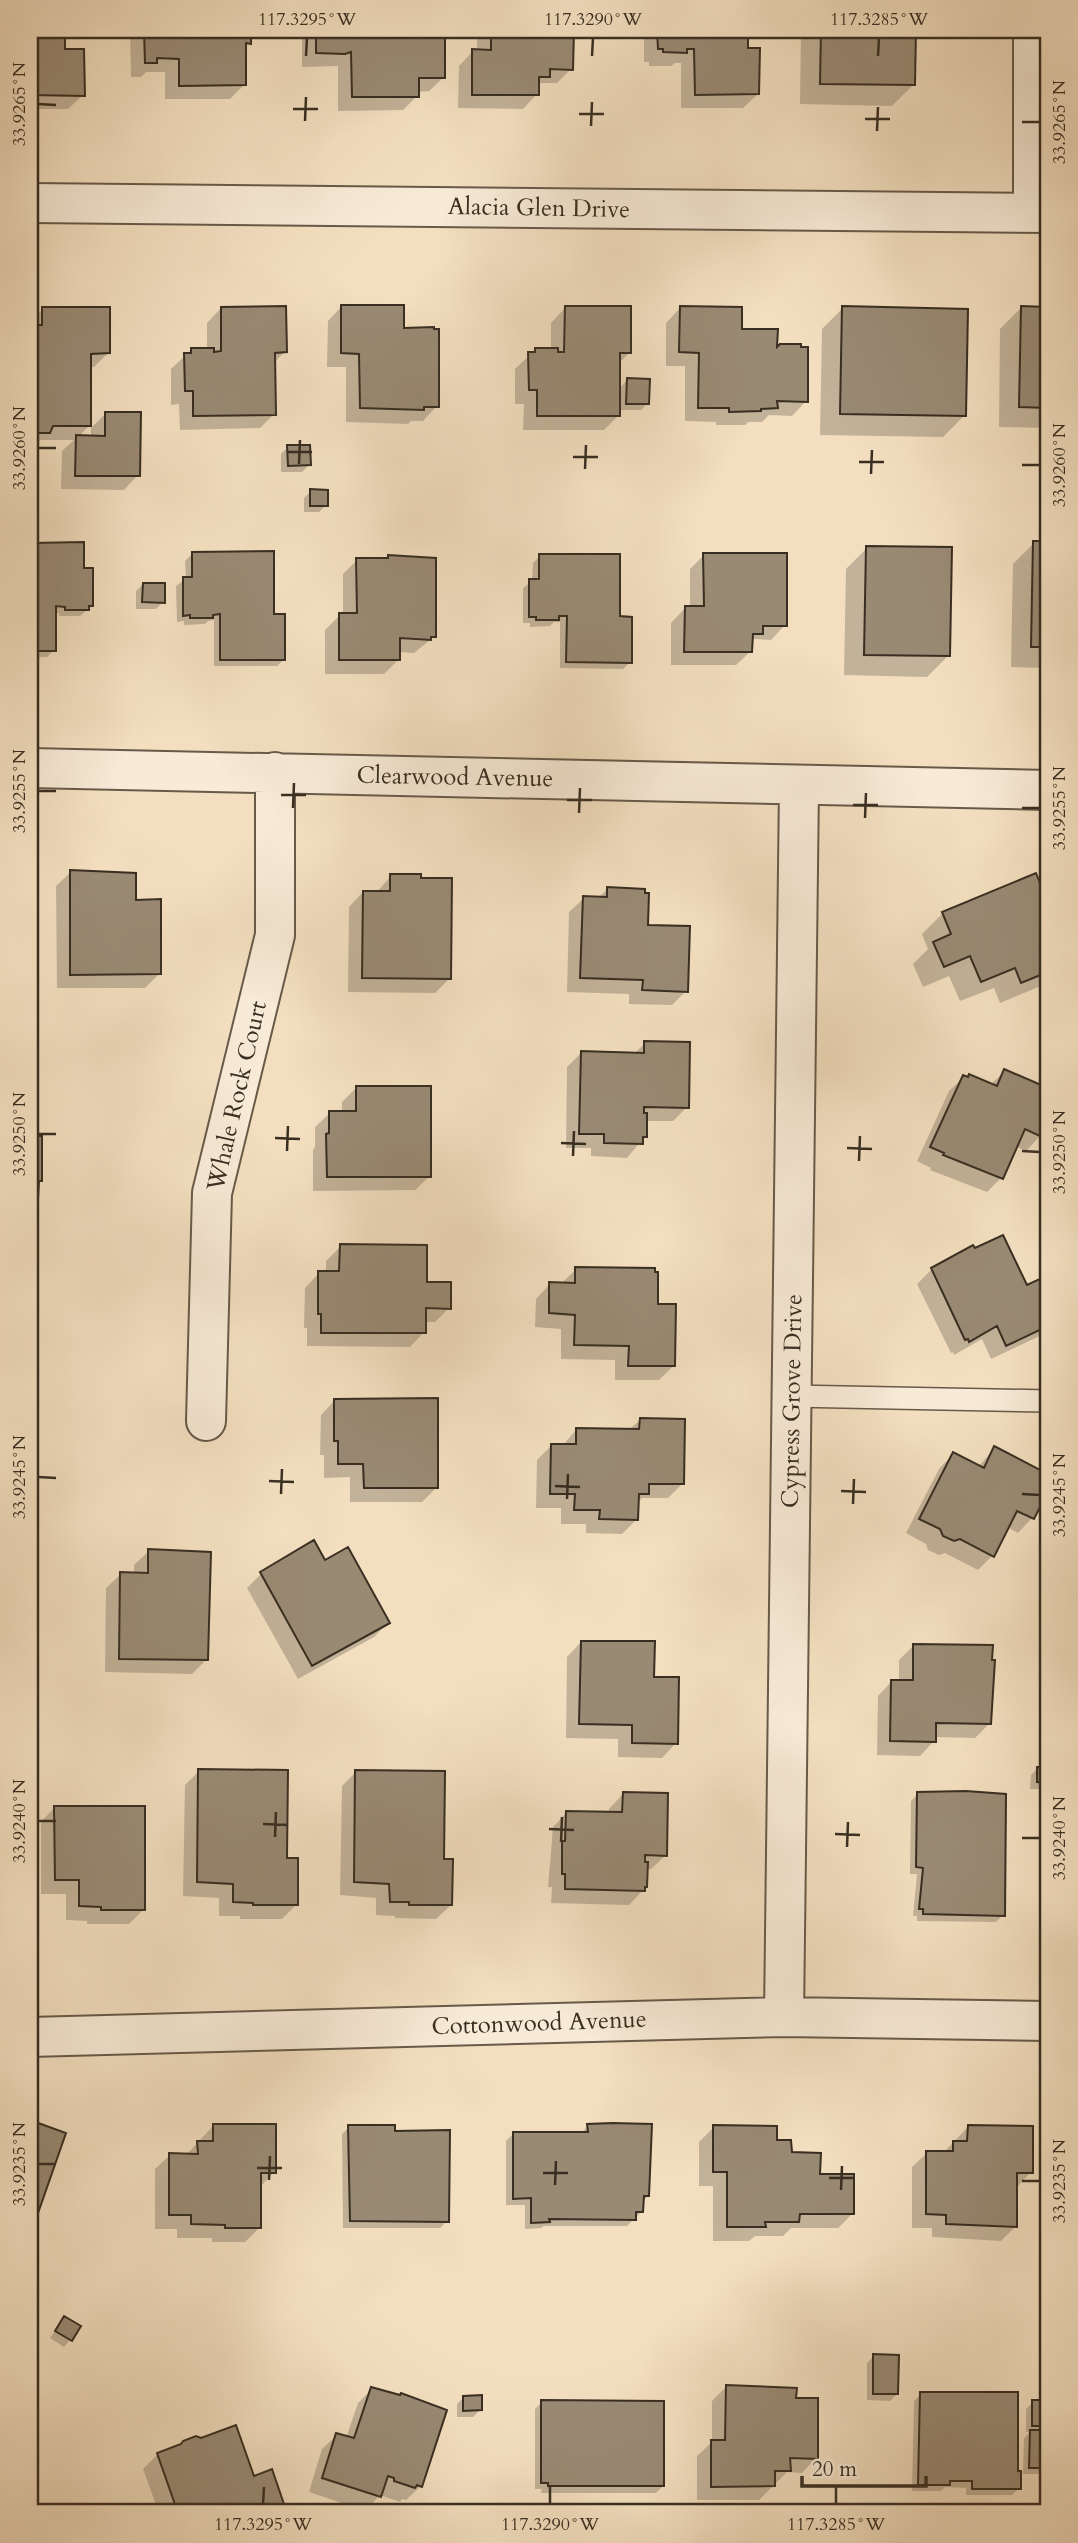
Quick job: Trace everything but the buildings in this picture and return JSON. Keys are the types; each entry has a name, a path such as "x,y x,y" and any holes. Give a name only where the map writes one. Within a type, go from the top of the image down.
{"street":[{"path":"1033,30 1040,213"},
{"name":"Alacia Glen Drive","path":"30,203 1040,213"},
{"name":"Clearwood Avenue","path":"30,768 1048,790"},
{"name":"Whale Rock Court","path":"206,1421 212,1193 275,935 275,772"},
{"name":"Cypress Grove Drive","path":"784,2017 799,786"},
{"name":"Cottonwood Avenue","path":"30,2037 784,2017 1048,2021"}],"lane":[{"path":"792,1396 1048,1401"}]}
